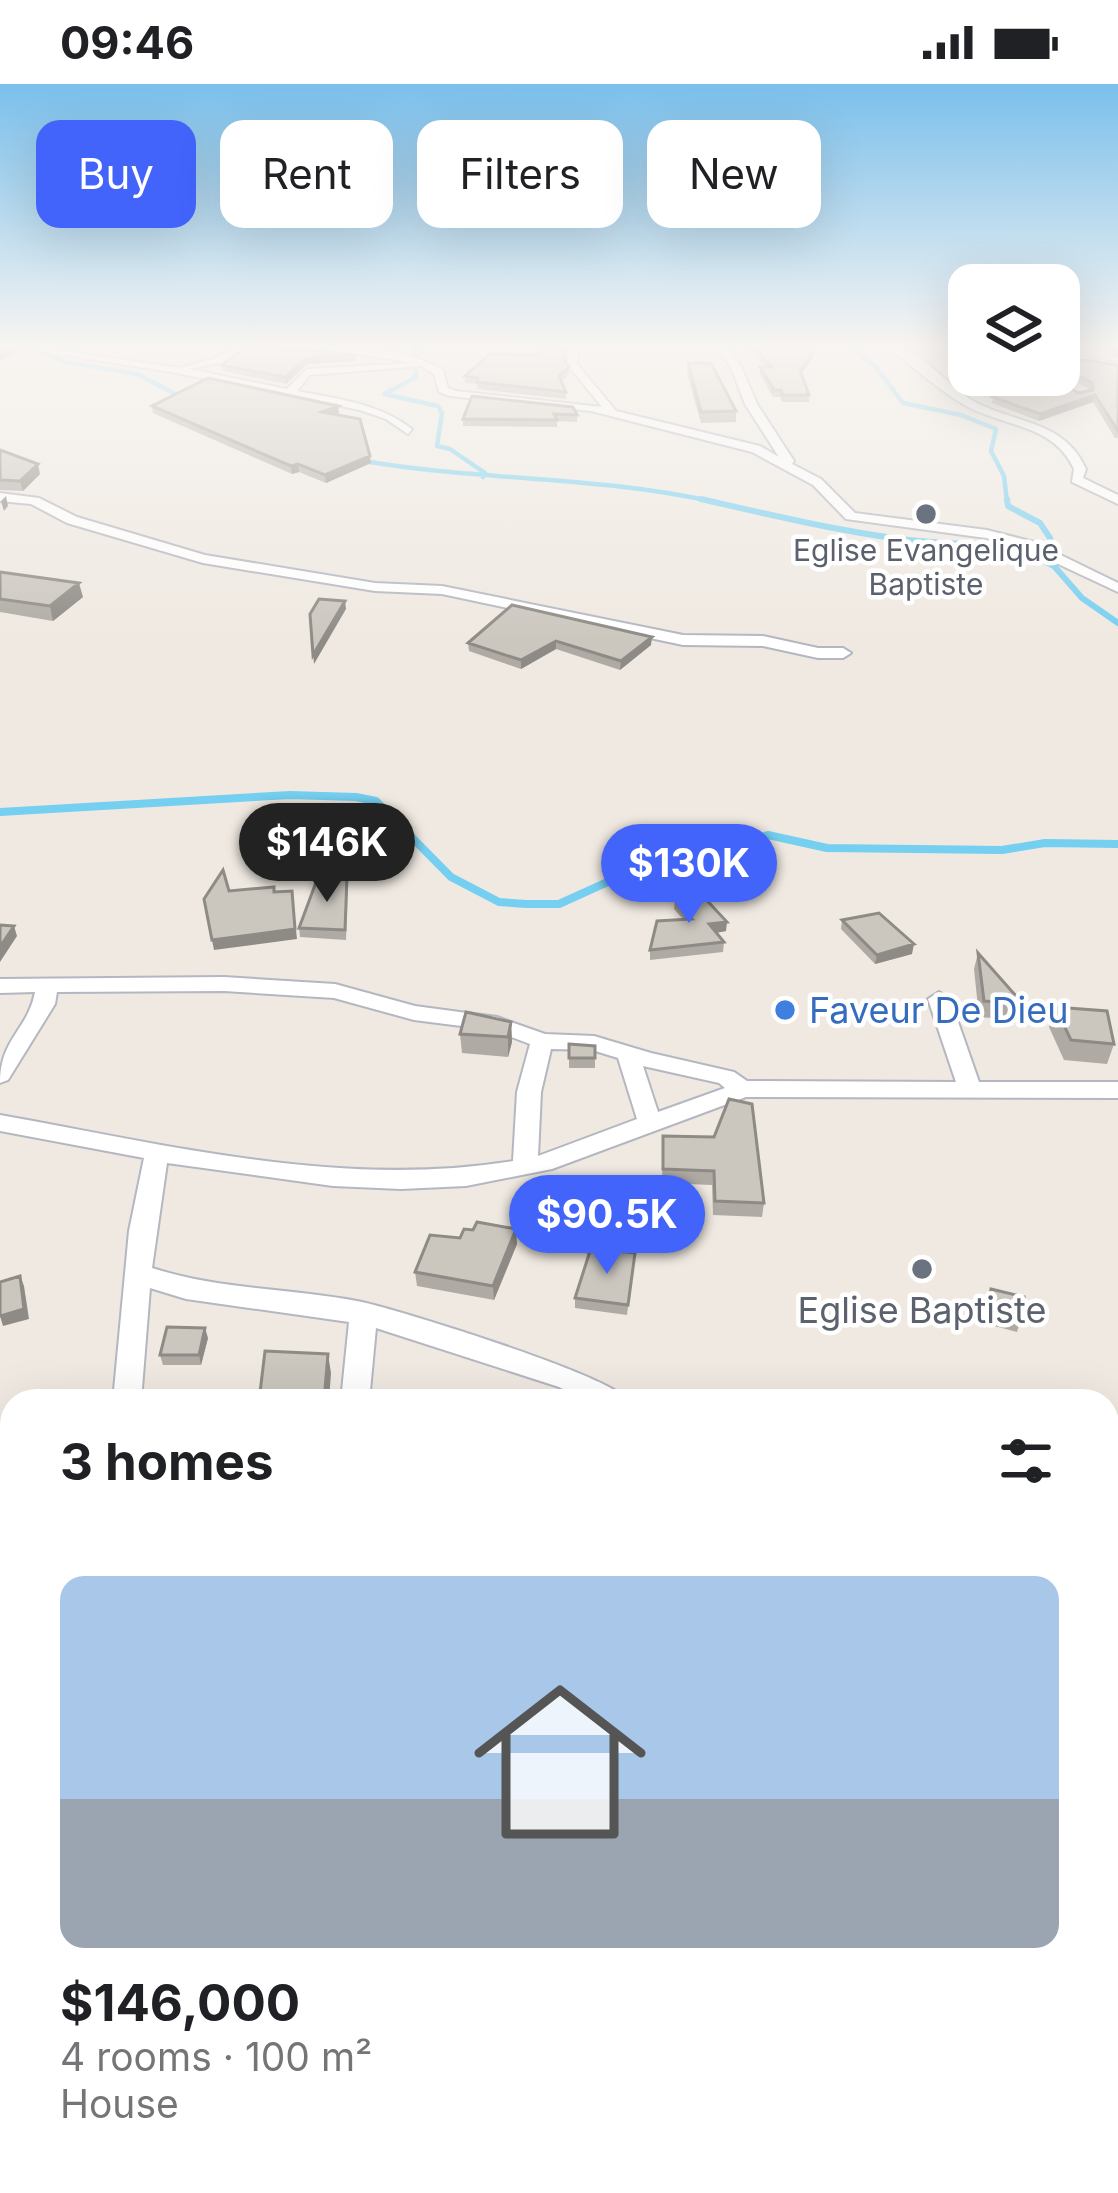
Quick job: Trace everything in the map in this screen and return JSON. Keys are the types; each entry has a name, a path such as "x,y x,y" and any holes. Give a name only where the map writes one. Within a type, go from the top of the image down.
{"street":[{"path":"737,444 756,449 817,482 850,516 1029,544 1118,588"},
{"path":"777,444 791,466"},
{"path":"1067,444 1080,469 1076,479 1118,500"},
{"path":"0,497 34,501 72,520 203,559 356,585 442,590 683,640 763,640 818,653 843,653"},
{"path":"0,986 224,984 335,991 414,1013 497,1024 542,1041 594,1043 726,1077 742,1089"},
{"path":"0,1075 44,1004 47,988"},
{"path":"939,999 970,1090"},
{"path":"524,1168 529,1092 542,1041"},
{"path":"628,1054 650,1123"},
{"path":"0,1124 157,1153 371,1180 448,1178 524,1168 650,1123 708,1109 742,1089 1118,1090"},
{"path":"129,1389 142,1231 157,1153"},
{"path":"140,1274 186,1289 364,1313 589,1389"},
{"path":"356,1389 364,1313"}],"building":[{"path":"241,444 367,444 370,456 325,475 298,464 291,466"},
{"path":"0,450 38,464 20,481 0,480"},
{"path":"0,572 79,583 50,606 0,599"},
{"path":"319,599 345,601 313,655 310,614"},
{"path":"512,605 652,637 621,661 556,641 521,660 468,643"},
{"path":"223,870 229,891 274,887 274,892 292,891 295,929 212,940 204,899"},
{"path":"347,876 345,930 299,928 318,877"},
{"path":"700,893 727,922 709,924 724,942 650,950 657,921 692,919 675,900"},
{"path":"879,913 914,944 877,955 842,920"},
{"path":"0,925 14,926 0,947"},
{"path":"978,953 1023,1004 984,1001"},
{"path":"1055,1007 1107,1011 1114,1044 1071,1040"},
{"path":"466,1012 511,1022 508,1037 460,1034"},
{"path":"569,1044 595,1046 595,1058 569,1058"},
{"path":"729,1099 752,1104 764,1203 715,1201 714,1171 663,1169 663,1136 714,1137"},
{"path":"552,1191 580,1201 603,1201 591,1235 531,1222 544,1193"},
{"path":"477,1222 516,1229 493,1286 415,1272 430,1235 460,1238 464,1229 473,1230"},
{"path":"591,1248 635,1253 628,1305 575,1298"},
{"path":"20,1276 24,1309 0,1316 0,1282"},
{"path":"991,1289 1024,1297 1020,1322 987,1313"},
{"path":"167,1327 205,1328 199,1355 160,1355"},
{"path":"265,1351 328,1354 325,1389 260,1389"}],"waterway":[{"path":"437,444 484,475"},
{"path":"992,444 1007,502"},
{"path":"364,461 484,475"},
{"path":"484,475 627,487 714,502"},
{"path":"701,499 876,535 998,548 1054,566"},
{"path":"1007,499 1008,506 1040,523 1050,538 1054,566"},
{"path":"1054,566 1082,598 1118,623"},
{"path":"0,812 290,795 356,797 376,801 451,877 499,902 526,904 559,904 634,870 768,835 827,848 1002,850 1045,843 1118,844"}],"place":[{"name":"Eglise Evangelique Baptiste","path":"926,514"},
{"name":"Faveur De Dieu","path":"785,1010"},
{"name":"Eglise Baptiste","path":"922,1269"}]}
